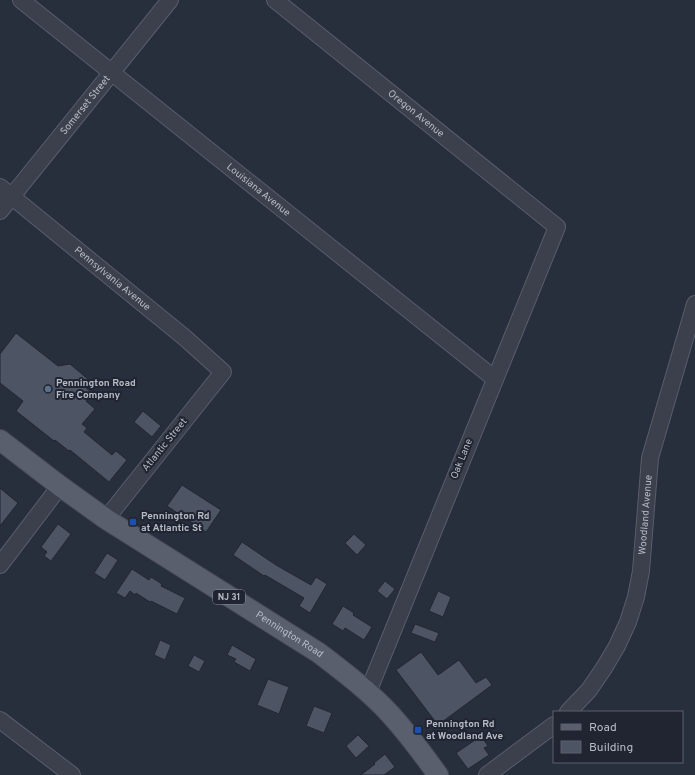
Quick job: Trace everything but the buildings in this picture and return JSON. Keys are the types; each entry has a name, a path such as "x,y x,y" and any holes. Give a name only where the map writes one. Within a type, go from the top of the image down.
{"main road":[{"name":"Pennington Road","path":"0,440 106,519 319,653 342,670 368,692 390,714 413,741 438,775"}],"street":[{"name":"Louisiana Avenue","path":"21,0 495,379"},
{"name":"Somerset Street","path":"0,211 6,192 112,72 170,0"},
{"name":"Oregon Avenue","path":"275,0 557,227"},
{"name":"Pennsylvania Avenue","path":"6,192 184,336 223,372"},
{"name":"Oak Lane","path":"368,692 557,227"},
{"name":"Woodland Avenue","path":"569,711 589,690 617,646 628,622 636,597 641,571 650,458 695,304"},
{"name":"Atlantic Street","path":"106,519 223,372"},
{"path":"0,565 60,486"},
{"path":"0,720 72,775"},
{"path":"487,775 553,726"}],"place":[{"name":"Pennington Road Fire Company","path":"48,389"},
{"name":"Pennington Rd at Atlantic St","path":"133,522"},
{"name":"Pennington Rd at Woodland Ave","path":"418,730"}]}
